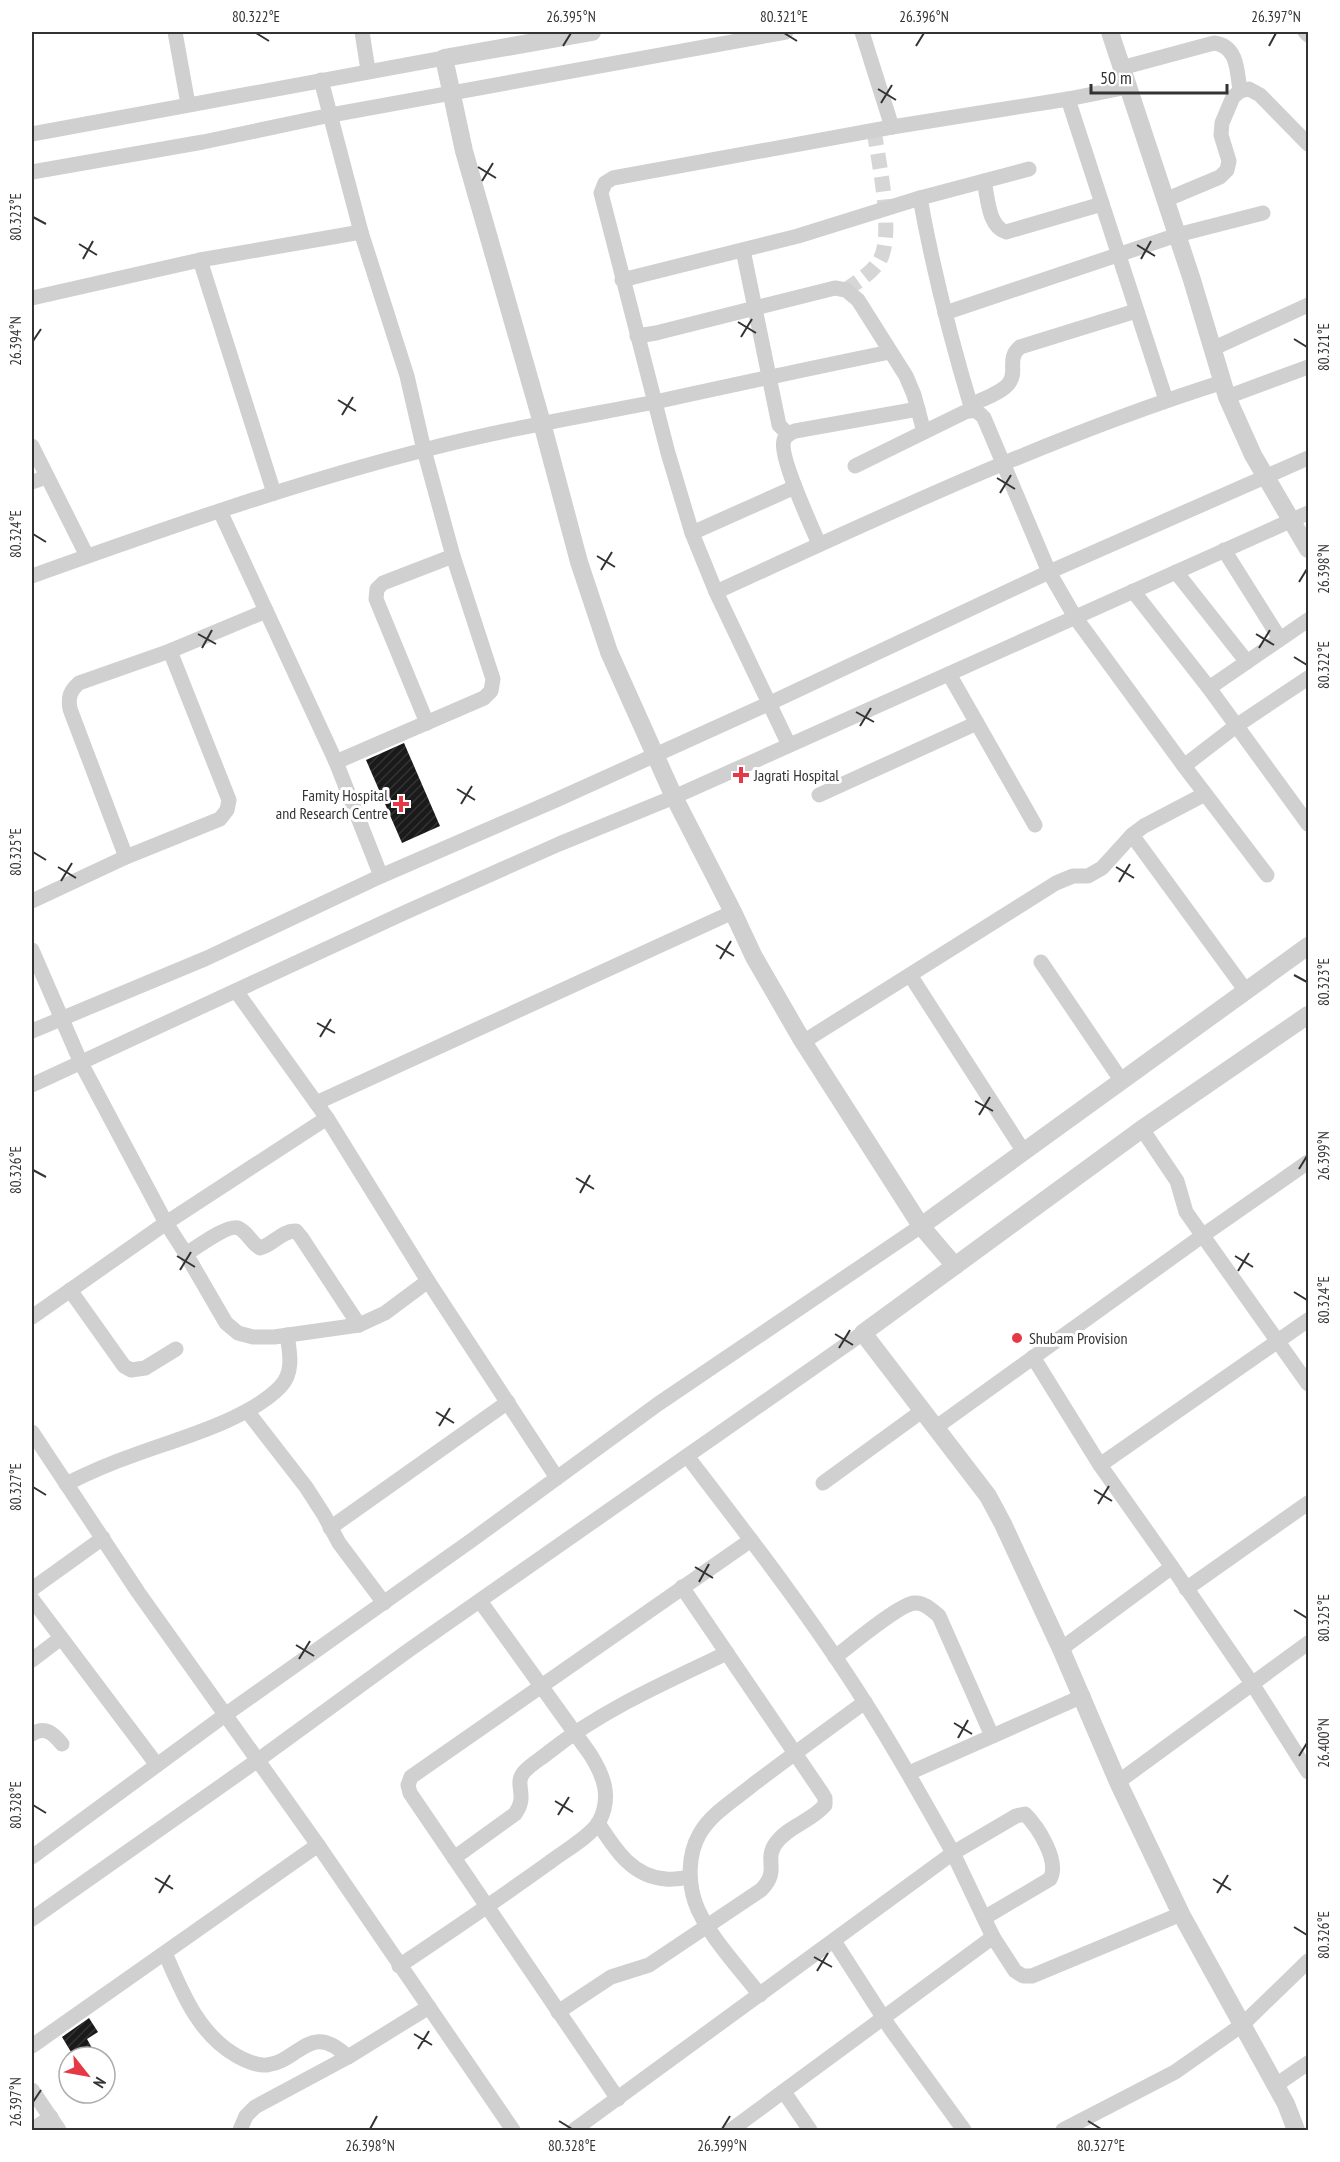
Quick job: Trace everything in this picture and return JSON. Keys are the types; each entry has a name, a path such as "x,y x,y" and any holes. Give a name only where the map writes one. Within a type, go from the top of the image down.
{"street":[{"path":"175,32 188,104"},
{"path":"362,32 368,70"},
{"path":"32,134 368,70 592,32"},
{"path":"32,172 786,32"},
{"path":"862,32 892,127"},
{"path":"1110,32 1225,390 1265,476 1308,549"},
{"path":"1305,32 1308,35"},
{"path":"1122,68 1214,43 1222,44 1231,50 1236,61 1240,91"},
{"path":"444,58 464,152 521,357 542,423 579,562 609,651 674,797 754,957 803,1042 921,1226 955,1266"},
{"path":"321,80 361,232 407,376 424,450 453,556 493,679 491,691 484,698 336,762"},
{"path":"789,745 716,592 692,533 622,280 601,194 605,183 613,178 1128,87"},
{"path":"1165,200 1220,177 1227,170 1229,161 1221,135 1222,123 1233,97 1240,91 1249,89 1260,95 1308,144"},
{"path":"1068,99 1166,400"},
{"path":"622,280 798,236 920,198 1029,169"},
{"path":"984,182 994,223 998,229 1006,232 1102,204"},
{"path":"920,198 930,252 971,407 984,418 1049,572 1075,617 1267,875"},
{"path":"945,313 1177,235 1263,213"},
{"path":"32,298 200,260 361,232"},
{"path":"743,250 779,425 788,435"},
{"path":"200,260 274,493"},
{"path":"637,336 835,288 846,290 858,300 906,376 924,432"},
{"path":"1212,349 1308,305"},
{"path":"855,466 924,432 1002,389 1010,382 1013,373 1012,359 1020,347 1136,311"},
{"path":"32,576 274,493 424,450 542,423 655,402 890,352"},
{"path":"716,592 819,544 1003,464 1166,400 1225,390 1308,367"},
{"path":"819,544 795,487 783,440 795,431 918,409"},
{"path":"32,446 87,556"},
{"path":"32,1031 207,958 381,876 768,704 1049,572 1308,458"},
{"path":"32,482 47,477"},
{"path":"692,533 795,487"},
{"path":"220,511 336,762 381,876"},
{"path":"32,1085 548,849 674,797 1308,513"},
{"path":"1224,550 1280,639"},
{"path":"427,723 376,599 377,590 383,583 453,556"},
{"path":"1176,572 1247,662"},
{"path":"1134,591 1209,688 1308,824"},
{"path":"126,857 70,709 68,700 71,690 78,683 170,651 266,611"},
{"path":"1209,688 1308,620"},
{"path":"32,901 126,857 220,819 227,810 229,800 170,651"},
{"path":"949,674 1035,825"},
{"path":"1184,766 1236,726 1308,678"},
{"path":"819,795 977,723"},
{"path":"803,1042 1056,883 1073,876 1088,876 1102,868 1132,835 1144,826 1205,794"},
{"path":"1132,835 1246,991"},
{"path":"316,1103 733,912"},
{"path":"32,1857 225,1715 658,1404 921,1226 1308,946"},
{"path":"32,950 81,1063 166,1223 226,1323 238,1333 253,1337 287,1335 359,1325 385,1313 428,1281"},
{"path":"1041,962 1122,1080"},
{"path":"910,975 1024,1152"},
{"path":"236,991 327,1118 428,1281 557,1478"},
{"path":"32,1919 863,1333 1142,1129 1308,1015"},
{"path":"32,1317 166,1223 327,1118"},
{"path":"1142,1129 1177,1181 1186,1212 1308,1384"},
{"path":"935,1428 1308,1162"},
{"path":"186,1254 228,1229 236,1227 260,1248 288,1231 296,1231 359,1325"},
{"path":"70,1290 124,1366 131,1370 138,1371 145,1368 176,1349"},
{"path":"1100,1465 1308,1320"},
{"path":"863,1333 988,1496 1083,1696 1118,1782 1181,1914 1276,2085 1296,2130"},
{"path":"66,1484 103,1467 247,1411 280,1387 288,1372 291,1356 287,1335"},
{"path":"1033,1357 1100,1465 1253,1685 1308,1772"},
{"path":"330,1528 508,1402"},
{"path":"247,1411 306,1487 339,1543 384,1603"},
{"path":"823,1483 922,1411"},
{"path":"32,1432 225,1715 429,2007 507,2128"},
{"path":"687,1456 751,1540 865,1702 909,1773 953,1853 993,1937 1015,1971 1023,1976 1032,1976 1181,1914"},
{"path":"1186,1589 1308,1503"},
{"path":"32,1589 103,1538"},
{"path":"618,2099 410,1793 408,1785 411,1777 751,1540"},
{"path":"1061,1649 1172,1567"},
{"path":"558,2012 611,1977 649,1965 761,1890 770,1881 772,1871 770,1858 777,1840 825,1805 825,1798 796,1752 682,1587"},
{"path":"32,1599 157,1765"},
{"path":"399,1966 487,1908 580,1840 598,1823 607,1799 602,1772 575,1731 480,1601"},
{"path":"835,1657 901,1608 914,1603 926,1606 939,1616 992,1736"},
{"path":"32,1660 61,1638"},
{"path":"1118,1782 1308,1643"},
{"path":"454,1858 515,1814 522,1805 523,1796 519,1785 524,1771 575,1731 648,1691 727,1653"},
{"path":"909,1773 1083,1696"},
{"path":"760,1995 708,1927 695,1902 690,1877 691,1857 699,1835 714,1815 865,1702"},
{"path":"32,1734 45,1731 54,1734 62,1744"},
{"path":"574,2130 953,1853 1016,1816 1025,1814 1037,1827 1041,1836 1053,1869 1050,1880 984,1918"},
{"path":"598,1823 617,1854 633,1867 649,1876 666,1879 690,1877"},
{"path":"32,2046 318,1845"},
{"path":"731,2130 993,1937"},
{"path":"834,1941 884,2017 964,2130"},
{"path":"165,1953 188,2004 203,2027 222,2048 247,2062 266,2065 282,2061 304,2045 321,2042 336,2045 348,2057"},
{"path":"1063,2130 1174,2072 1242,2025 1308,1961"},
{"path":"240,2130 246,2116 255,2107 348,2057 429,2007"},
{"path":"1276,2085 1308,2063"},
{"path":"32,2090 55,2124 32,2130"},
{"path":"784,2092 810,2130"}],"building":[{"path":"404,743 440,826 402,843 366,760"},
{"path":"89,2018 98,2032 87,2039 90,2045 67,2045 62,2037"}],"tunnel":[{"path":"846,290 878,263 886,236 882,179 874,130"}],"place":[{"name":"Jagrati Hospital","path":"741,775"},
{"name":"Famity Hospital and Research Centre","path":"401,804"},
{"name":"Shubam Provision","path":"1017,1338"}]}
